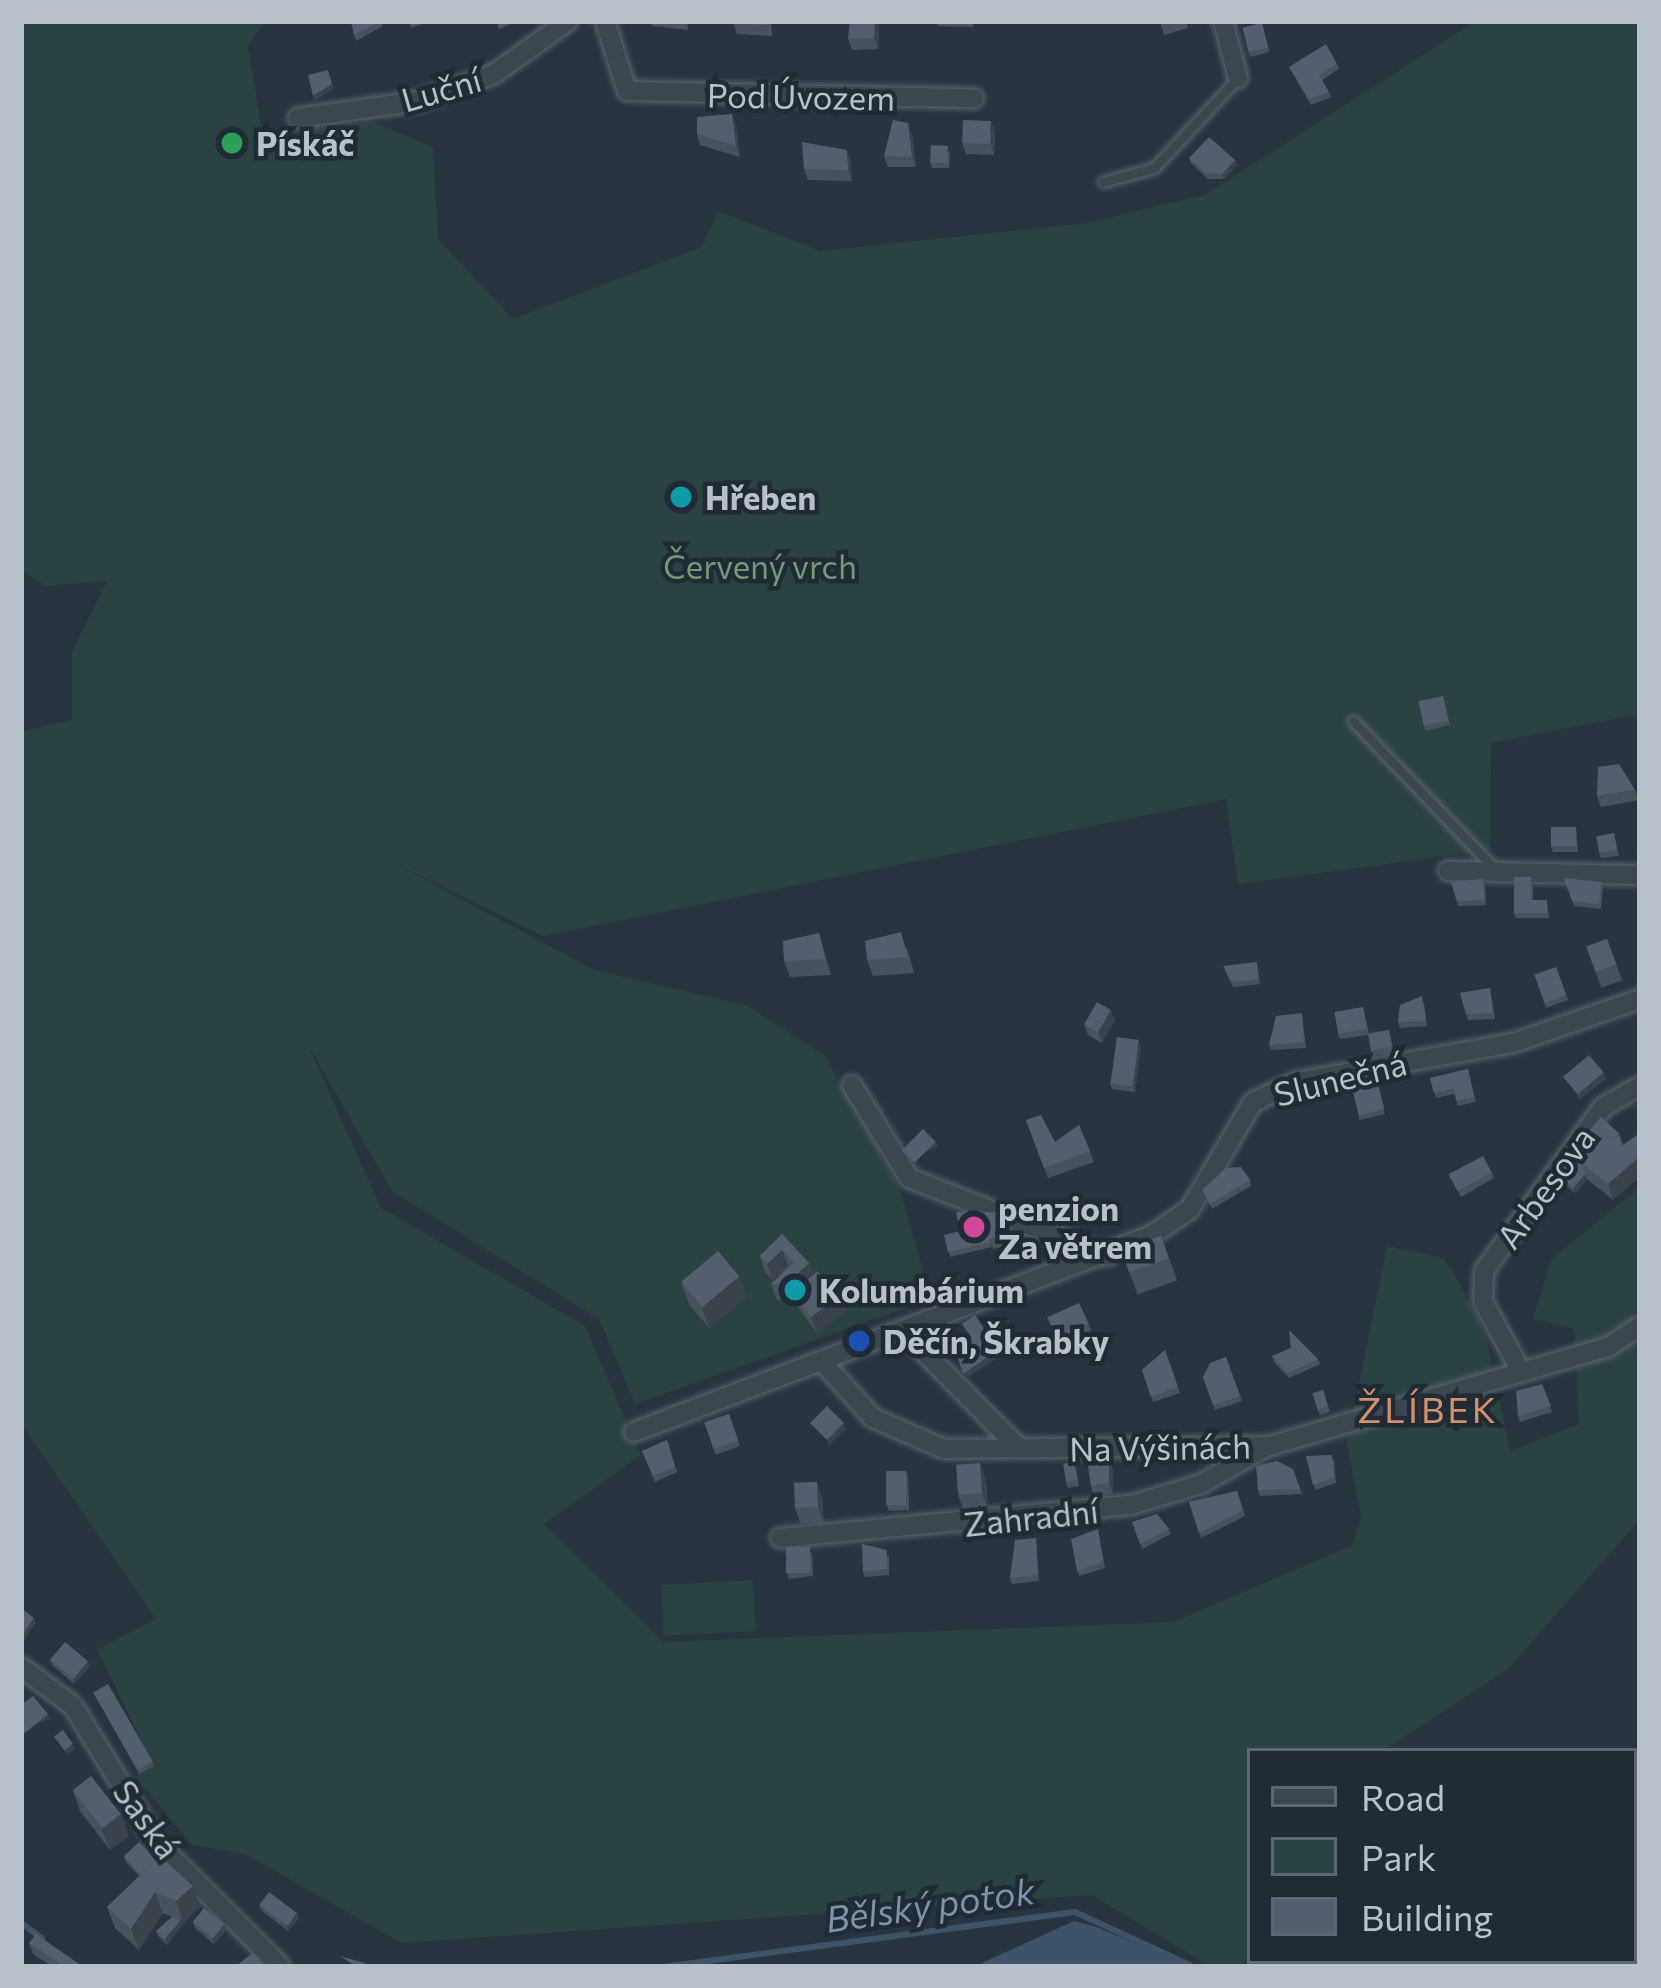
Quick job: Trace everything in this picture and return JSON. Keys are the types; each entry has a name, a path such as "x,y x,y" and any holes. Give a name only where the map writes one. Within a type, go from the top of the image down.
{"street":[{"name":"Luční","path":"298,118 418,101 494,74 568,21"},
{"name":"Pod Úvozem","path":"605,21 627,91 974,98"},
{"path":"1223,21 1238,78"},
{"path":"1448,871 1492,866 1640,875"},
{"name":"Slunečná","path":"634,1432 825,1365 1107,1256 1190,1209 1252,1102 1360,1067 1514,1043 1640,999"},
{"path":"852,1084 909,1178 1107,1256"},
{"name":"Arbesova","path":"1511,1374 1483,1302 1484,1271 1603,1107 1640,1086"},
{"name":"Na Výšinách","path":"825,1365 904,1437 1019,1448 1269,1446 1608,1347 1640,1326"},
{"path":"906,1334 1019,1448"},
{"name":"Zahradní","path":"780,1538 1131,1505 1202,1484 1269,1446"},
{"name":"Saská","path":"21,1667 73,1706 157,1843 281,1967"}],"lane":[{"path":"1103,182 1154,168 1238,78"},
{"path":"1353,721 1492,866"}],"green space":[{"name":"Červený vrch","path":"21,21 266,21 248,44 262,133 373,122 433,147 438,239 513,319 702,247 718,211 820,251 1087,223 1205,195 1476,21 1640,21 1640,714 1491,743 1490,850 1238,884 1226,799 543,936 392,862 594,970 748,1006 825,1056 900,1189 931,1299 635,1404 599,1319 392,1191 308,1045 381,1208 585,1326 641,1455 544,1524 663,1642 1173,1622 1353,1545 1361,1516 1347,1443 1387,1246 1443,1258 1453,1271 1486,1335 1510,1451 1579,1424 1574,1329 1533,1319 1551,1260 1640,1187 1640,1519 1508,1669 1388,1748 1247,1748 1247,1960 1237,1967 1211,1967 1092,1895 402,1943 245,1854 193,1845 135,1777 154,1766 97,1649 156,1619 21,1423 21,732 72,720 72,652 107,581 45,586 21,570"},
{"path":"753,1580 756,1631 664,1636 661,1585"}],"water":[{"path":"1074,1921 1094,1926 1191,1967 973,1967"}],"building":[{"path":"351,21 381,21 354,35"},
{"path":"768,21 768,25 733,23"},
{"path":"850,21 875,21 874,38 848,39"},
{"path":"1262,23 1268,47 1249,52 1243,28"},
{"path":"1326,44 1337,64 1319,75 1329,92 1309,99 1289,67"},
{"path":"328,70 332,84 313,96 308,75"},
{"path":"732,114 736,146 697,134 697,117"},
{"path":"893,120 908,123 912,157 884,156"},
{"path":"963,120 991,121 990,144 962,143"},
{"path":"1209,137 1235,160 1222,174 1206,173 1189,158"},
{"path":"802,142 847,150 848,170 804,169"},
{"path":"931,145 948,146 947,163 930,162"},
{"path":"1443,696 1448,720 1424,726 1419,701"},
{"path":"1619,764 1635,790 1597,796 1598,767"},
{"path":"1551,827 1576,827 1576,846 1551,846"},
{"path":"1614,833 1617,850 1599,853 1596,836"},
{"path":"1514,877 1531,877 1531,900 1547,900 1547,913 1514,913"},
{"path":"1564,878 1601,882 1599,904 1572,901"},
{"path":"1483,879 1484,900 1457,901 1451,882"},
{"path":"901,932 908,957 867,960 865,941"},
{"path":"819,933 825,959 784,961 783,941"},
{"path":"1607,939 1616,964 1596,972 1586,947"},
{"path":"1257,962 1258,979 1232,982 1223,966"},
{"path":"1556,967 1566,995 1545,1003 1534,975"},
{"path":"1490,988 1493,1013 1466,1014 1460,993"},
{"path":"1422,996 1426,1021 1398,1022 1400,1005"},
{"path":"1097,1002 1111,1010 1098,1033 1084,1025"},
{"path":"1363,1007 1367,1029 1338,1034 1334,1012"},
{"path":"1302,1013 1304,1042 1269,1045 1276,1016"},
{"path":"1389,1030 1392,1047 1371,1050 1368,1034"},
{"path":"1117,1037 1139,1040 1132,1087 1110,1084"},
{"path":"1589,1055 1604,1073 1578,1094 1563,1077"},
{"path":"1468,1069 1474,1097 1456,1101 1454,1088 1434,1093 1430,1078"},
{"path":"1377,1080 1384,1109 1359,1115 1352,1086"},
{"path":"1041,1115 1055,1142 1079,1125 1090,1151 1044,1168 1026,1120"},
{"path":"1601,1117 1619,1133 1603,1136 1581,1163 1585,1174 1573,1188 1555,1172"},
{"path":"923,1129 936,1142 915,1163 902,1150"},
{"path":"1640,1133 1640,1156 1608,1184 1581,1163 1603,1136 1620,1137 1620,1147"},
{"path":"1483,1156 1492,1173 1457,1191 1449,1174"},
{"path":"1241,1167 1250,1180 1210,1204 1202,1190 1226,1168"},
{"name":"penzion Za větrem","path":"982,1211 990,1242 948,1252 944,1235 960,1231 956,1212"},
{"path":"983,1212 1004,1213 1008,1233 989,1239"},
{"path":"782,1234 809,1263 794,1277 802,1285 817,1271 840,1295 811,1317 787,1284 771,1284 794,1262 782,1250 767,1264 760,1256"},
{"path":"1161,1236 1169,1259 1129,1272 1121,1250"},
{"path":"718,1251 739,1276 702,1307 681,1282"},
{"path":"1079,1303 1089,1324 1057,1339 1047,1318"},
{"path":"975,1315 998,1350 963,1374 955,1349 972,1338 962,1324"},
{"path":"1289,1330 1318,1359 1288,1373 1272,1356 1291,1348"},
{"path":"1165,1350 1178,1387 1151,1397 1142,1370"},
{"path":"1226,1357 1240,1396 1213,1405 1203,1377 1210,1363"},
{"path":"1542,1384 1551,1406 1518,1416 1516,1391"},
{"path":"1323,1390 1328,1406 1317,1409 1312,1393"},
{"path":"827,1406 844,1423 827,1440 810,1423"},
{"path":"729,1414 738,1440 714,1449 704,1422"},
{"path":"667,1440 675,1467 653,1476 642,1451"},
{"path":"1332,1455 1334,1478 1313,1485 1306,1456"},
{"path":"1109,1457 1109,1483 1091,1486 1087,1460"},
{"path":"1277,1461 1293,1469 1300,1489 1258,1490 1256,1466"},
{"path":"1074,1462 1077,1480 1066,1481 1063,1464"},
{"path":"980,1463 982,1493 958,1495 956,1465"},
{"path":"886,1471 906,1471 906,1505 886,1505"},
{"path":"817,1482 818,1507 795,1508 794,1483"},
{"path":"1237,1491 1243,1510 1199,1533 1189,1502"},
{"path":"1157,1514 1169,1529 1140,1544 1132,1522"},
{"path":"1098,1529 1103,1562 1077,1571 1071,1539"},
{"path":"1036,1538 1038,1575 1010,1578 1015,1540"},
{"path":"862,1544 887,1550 887,1569 863,1572"},
{"path":"786,1547 810,1547 810,1573 786,1573"},
{"path":"21,1608 34,1618 21,1637"},
{"path":"65,1642 88,1661 73,1679 50,1660"},
{"path":"108,1684 152,1761 138,1770 93,1692"},
{"path":"33,1696 48,1714 25,1733 21,1705"},
{"path":"63,1730 73,1744 64,1750 54,1736"},
{"path":"91,1776 121,1814 102,1828 73,1790"},
{"path":"139,1842 156,1860 141,1875 124,1856"},
{"path":"160,1856 193,1886 176,1901 155,1892 131,1929 107,1907"},
{"path":"269,1892 297,1913 287,1926 259,1905"},
{"path":"204,1908 224,1924 213,1938 193,1922"},
{"path":"172,1917 180,1921 165,1939 156,1931"},
{"path":"36,1934 77,1967 65,1967 29,1943"},
{"path":"253,1953 264,1967 237,1965"},
{"path":"340,1956 365,1963 364,1967 357,1967"}],"waterway":[{"name":"Bělský potok","path":"663,1967 1075,1912 1194,1967"},
{"name":"Bělský potok","path":"21,1923 42,1938"}],"place":[{"name":"Pískáč","path":"232,143"},
{"name":"Hřeben","path":"681,497"},
{"name":"penzion Za větrem","path":"974,1227"},
{"name":"Kolumbárium","path":"795,1290"},
{"name":"Děčín, Škrabky","path":"859,1341"}],"district":[{"name":"ŽLÍBEK","path":"1428,1409"}]}
